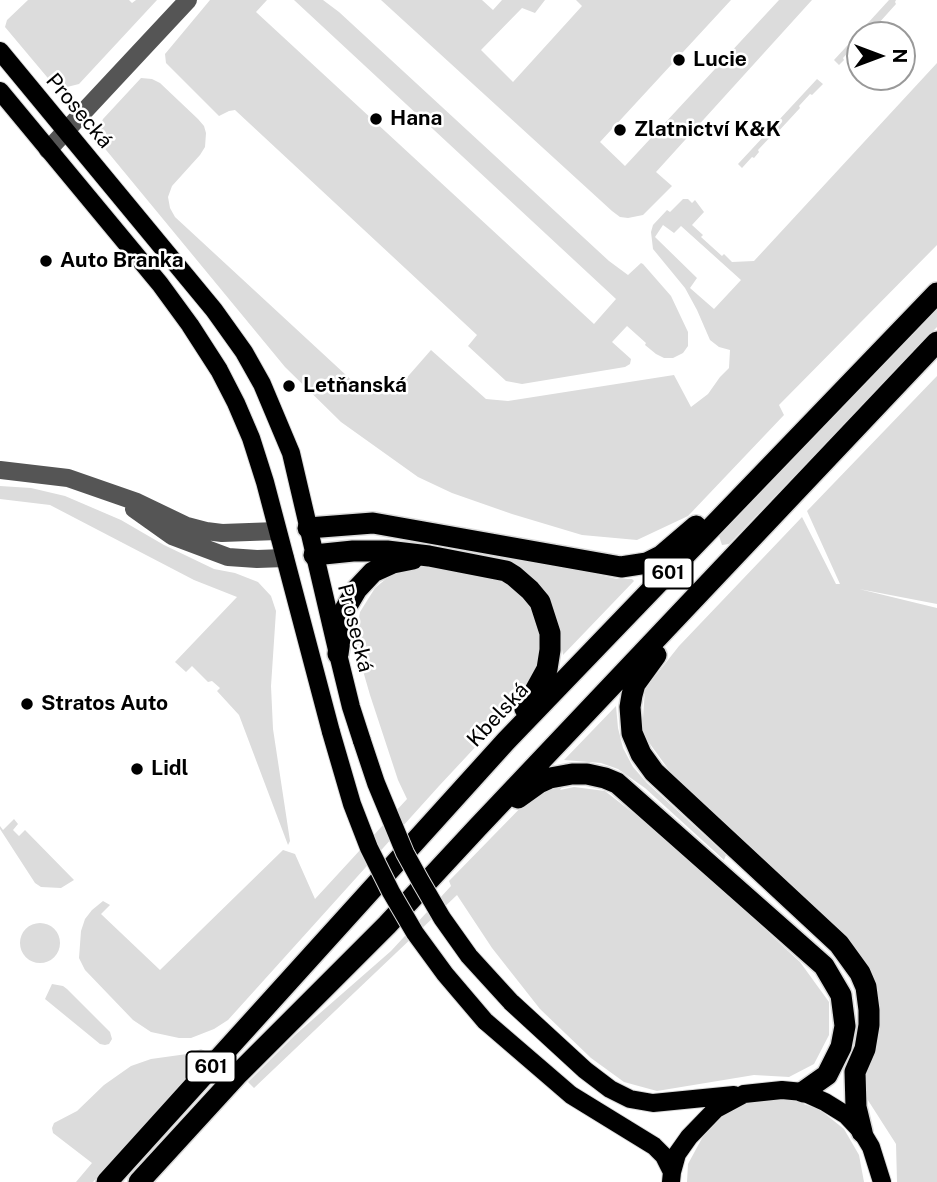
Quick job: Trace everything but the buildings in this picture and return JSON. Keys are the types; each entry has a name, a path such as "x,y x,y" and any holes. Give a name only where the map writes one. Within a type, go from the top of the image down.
{"highway":[{"name":"Kbelská","path":"107,1182 506,741 937,293"},
{"name":"601","path":"139,1182 239,1073 387,925 937,342"},
{"path":"308,527 373,523 621,567 646,564 662,556 684,537 829,405"},
{"path":"740,549 641,673 635,684 630,707 632,733 641,754 654,772 839,944 860,973 866,987 869,1010 865,1048 855,1072 856,1107 862,1132"},
{"path":"314,555 387,551 429,556 506,571 522,582 540,602 550,633 550,650 547,668 506,741"},
{"path":"338,654 344,611 357,589 373,572 393,563 429,556"},
{"path":"477,828 550,778 587,774 605,778 625,789 811,953 834,981 844,1010 845,1026 841,1047 827,1074 803,1092"}],"main road":[{"name":"Prosecká","path":"0,51 214,310 244,352 262,384 291,453 351,707 376,783 405,853 421,883 469,956 511,1002 586,1070 610,1089 630,1099 653,1103 762,1091 803,1092"},
{"path":"0,91 160,284 219,370 236,403 251,438 352,804 369,848 415,933 485,1021 571,1095 654,1146 664,1156 671,1177"},
{"path":"277,531 308,527"},
{"path":"285,558 314,555"},
{"path":"803,1092 846,1115 862,1132 871,1147 883,1182"},
{"path":"671,1177 677,1154 689,1137 716,1109 744,1094"}],"street":[{"path":"48,150 188,0"},
{"path":"0,470 68,478 137,502 187,526 206,531 277,531"},
{"path":"111,493 172,536 198,546 228,557 285,558"}],"shaded area":[{"path":"28,0 129,0 132,3 136,0 157,0 79,84 58,87 5,27 7,20"},
{"path":"210,0 267,0 256,12 594,324 616,299 294,0 323,0 609,261 628,275 643,264 671,296 688,332 688,346 683,353 673,358 664,358 645,345 646,343 627,326 612,342 631,359 630,364 625,367 522,384 506,381 468,346 477,335 235,110 219,116 166,63 165,54"},
{"path":"381,0 482,0 493,10 502,0 545,0 535,13 522,8 481,50 513,82 582,6 576,0 731,0 600,142 625,166 779,0 812,0 656,172 672,186 643,215 628,218 620,217 612,211"},
{"path":"889,0 896,0 896,4 881,21 870,21"},
{"path":"846,47 844,60 839,65 834,60"},
{"path":"937,63 937,245 779,405 784,415 688,516 637,540 582,535 452,493 418,477 341,422 285,367 97,139 99,128 103,119 141,78 160,83 198,119 206,133 205,147 172,186 168,197 175,217 360,388 367,391 403,382 431,350 486,399 508,401 674,375 691,407 708,394 729,368 730,350 719,347 710,340 685,288 653,249 653,225 667,210 670,212 683,199 692,203 695,200 704,212 692,225 703,235 701,237 732,262 754,261 911,91 916,91 916,86","holes":["663,225 674,233 681,226 741,280 714,309 690,288 697,278 655,237"]},
{"path":"817,79 823,84 810,94 800,108 742,168 738,164"},
{"path":"937,308 937,327 729,544 722,545 719,536 722,531"},
{"path":"937,376 937,604 859,589 937,608 937,1182 897,1182 896,1144 864,1094 871,977 855,947 769,868 766,861 690,799 642,733 645,689 679,646 802,517 836,584 840,584 807,511"},
{"path":"0,486 31,488 65,496 121,520 214,569 235,573 258,582 271,596 276,611 271,686 273,729 290,841 288,845 239,715 217,691 220,688 212,681 208,682 192,666 186,672 175,662 237,597 194,580 50,505 0,499"},
{"path":"426,543 511,555 634,581 563,655 557,618 550,602 425,547"},
{"path":"427,565 503,580 524,597 538,617 544,644 533,679 522,697 228,1020 191,1038 151,1032 133,1020 85,970 79,958 81,931 85,919 103,901 110,905 101,914 160,970 283,850 295,854 315,899 407,799 398,780 355,643 360,612 375,588 393,573"},
{"path":"616,706 623,748 633,767 726,855 724,860 645,788 618,769 601,763 564,760"},
{"path":"566,782 560,790 574,787 605,791 674,845 800,962 829,1002 829,1035 814,1064 789,1077 754,1075 657,1091 624,1082 591,1058 540,1009 492,948 457,895 254,1088 248,1082 295,1035 391,951 451,886 449,881 532,796"},
{"path":"14,819 18,824 13,830 19,836 25,830 74,880 61,888 41,887 35,883 0,829 0,826 3,830"},
{"path":"40,923 54,929 60,943 54,957 40,963 26,957 20,943 26,929"},
{"path":"52,984 67,989 110,1032 112,1039 109,1044 100,1044 45,999"},
{"path":"201,1049 207,1052 206,1057 93,1182 76,1182 92,1163 53,1133 54,1123 77,1111 104,1085 131,1066"},
{"path":"785,1098 819,1109 844,1129 859,1155 864,1182 687,1182 688,1164 707,1129 731,1109 755,1100"}],"place":[{"name":"Lucie","path":"679,60"},
{"name":"Hana","path":"376,119"},
{"name":"Zlatnictví K&K","path":"620,130"},
{"name":"Auto Branka","path":"46,261"},
{"name":"Letňanská","path":"289,386"},
{"name":"Stratos Auto","path":"27,704"},
{"name":"Lidl","path":"137,769"}]}
